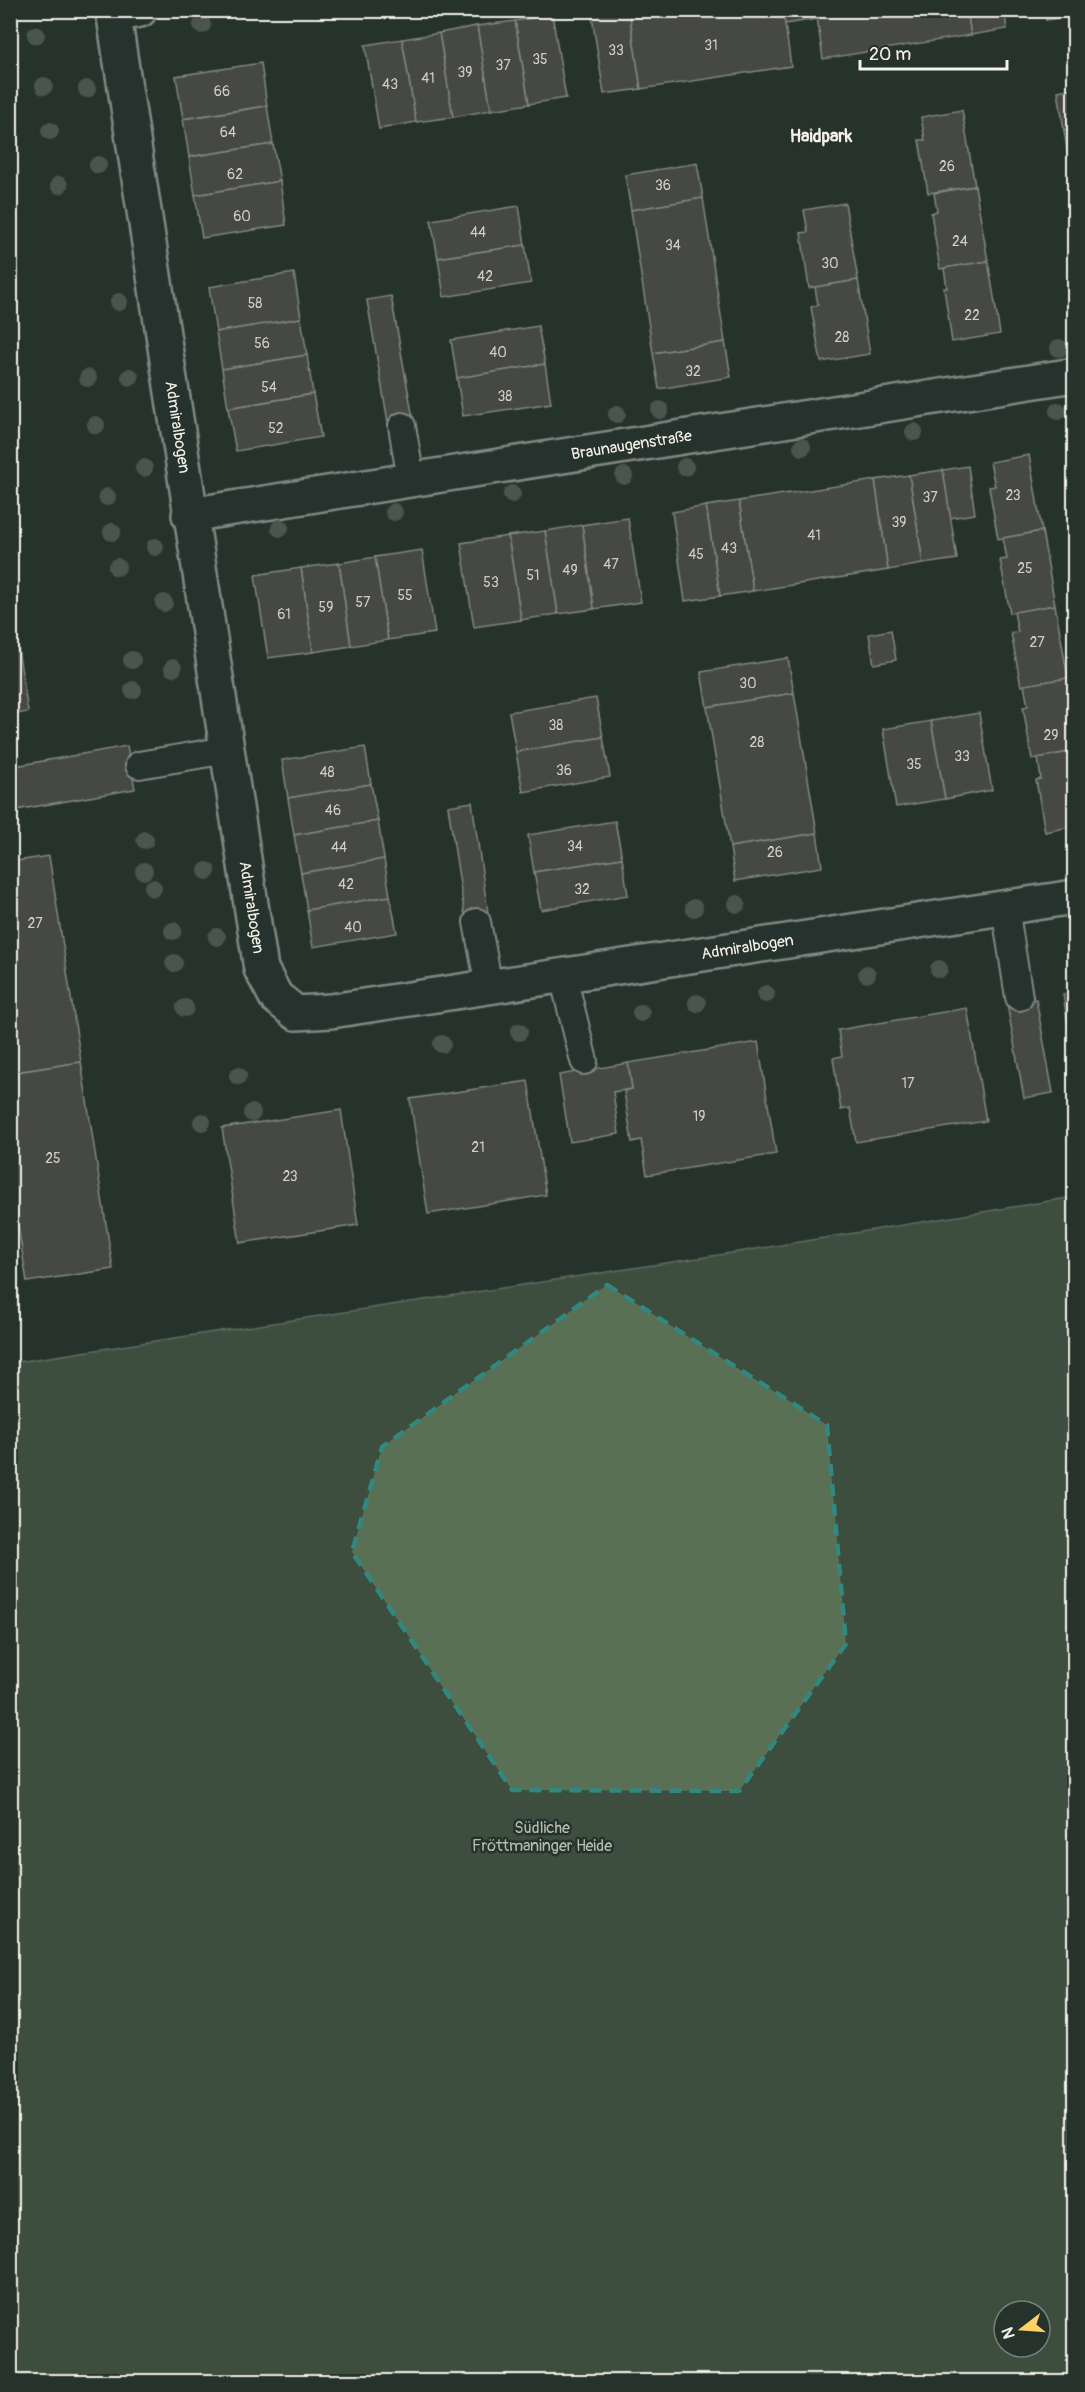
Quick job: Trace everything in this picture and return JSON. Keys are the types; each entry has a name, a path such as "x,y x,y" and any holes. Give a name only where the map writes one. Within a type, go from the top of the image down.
{"street":[{"name":"Admiralbogen","path":"122,12 189,515 261,969 276,998 296,1013 331,1011 1074,897"},
{"name":"Braunaugenstraße","path":"189,515 1074,375"}],"lane":[{"path":"402,426 411,480"},
{"path":"139,765 227,750"},
{"path":"1005,908 1019,997"},
{"path":"477,922 489,987"},
{"path":"563,975 584,1061"}],"highlighted area":[{"path":"607,1285 827,1425 846,1644 739,1791 512,1790 352,1552 382,1447"}],"green space":[{"name":"Südliche Fröttmaninger Heide","path":"1074,1197 1074,2381 11,2381 11,1363 738,1252"}],"building":[{"path":"591,10 629,10 641,89 604,94"},
{"path":"629,10 783,10 791,66 641,89"},
{"path":"783,10 816,10 817,19 785,24"},
{"path":"816,10 967,10 971,35 823,59"},
{"path":"967,10 1004,10 1007,29 971,35"},
{"path":"1045,10 1074,10 1074,15 1046,20"},
{"path":"552,14 566,98 529,104 515,21"},
{"path":"515,21 529,104 491,110 477,26"},
{"path":"477,26 491,110 453,117 439,33"},
{"path":"439,33 453,117 416,122 402,39"},
{"path":"402,39 416,122 379,129 365,45"},
{"path":"261,63 267,106 183,119 176,76"},
{"path":"1074,88 1074,128 1064,130 1058,91"},
{"path":"267,106 273,144 189,157 183,119"},
{"path":"962,110 975,186 928,193 919,140 925,140 921,117"},
{"path":"1074,128 1074,168 1070,169 1064,130"},
{"path":"273,144 280,181 195,195 189,157"},
{"path":"697,163 703,198 631,210 625,175"},
{"path":"280,181 286,225 202,238 195,195"},
{"path":"975,186 988,261 940,269 931,213 937,211 934,193"},
{"path":"703,198 725,342 653,353 631,210"},
{"path":"845,203 858,280 809,288 801,233 808,232 804,210"},
{"path":"519,206 525,245 438,258 431,220"},
{"path":"525,245 531,283 444,297 438,258"},
{"path":"988,261 1000,334 952,342 944,288 947,288 944,268"},
{"path":"294,273 301,318 216,332 209,287"},
{"path":"858,280 870,354 821,362 811,307 818,305 815,287"},
{"path":"391,296 414,424 389,428 367,300"},
{"path":"301,318 307,355 222,369 216,332"},
{"path":"538,326 545,364 457,378 451,340"},
{"path":"725,342 731,377 659,389 653,353"},
{"path":"307,355 313,394 228,408 222,369"},
{"path":"545,364 551,403 463,416 457,378"},
{"path":"313,394 321,437 236,451 228,408"},
{"path":"1029,455 1042,531 998,539 989,487 995,486 990,462"},
{"path":"968,466 975,514 950,518 943,470"},
{"path":"943,470 957,559 923,564 909,475"},
{"path":"909,475 923,564 888,570 875,480"},
{"path":"875,480 888,570 753,591 739,501"},
{"path":"739,501 753,591 720,596 706,506"},
{"path":"706,506 720,596 685,601 672,512"},
{"path":"628,518 641,602 594,609 582,525"},
{"path":"582,525 594,609 558,614 545,531"},
{"path":"545,531 558,614 521,620 508,536"},
{"path":"1042,531 1055,605 1010,613 1000,560 1007,559 1003,538"},
{"path":"508,536 521,620 474,627 461,543"},
{"path":"422,550 435,633 388,640 375,557"},
{"path":"375,557 388,640 351,646 339,563"},
{"path":"339,563 351,646 313,652 301,568"},
{"path":"301,568 313,652 268,658 255,575"},
{"path":"10,598 28,712 10,715"},
{"path":"1055,605 1068,678 1021,686 1011,633 1018,632 1014,612"},
{"path":"891,630 896,660 874,664 869,634"},
{"path":"788,658 794,693 707,707 701,672"},
{"path":"1068,678 1074,716 1074,751 1032,759 1023,707 1028,706 1024,685"},
{"path":"794,693 817,833 730,847 707,707"},
{"path":"596,698 603,737 516,752 509,712"},
{"path":"979,713 992,790 945,799 931,721"},
{"path":"931,721 945,799 896,807 883,729"},
{"path":"603,737 610,777 523,792 516,752"},
{"path":"127,746 135,789 10,811 10,767"},
{"path":"365,747 371,784 288,798 282,760"},
{"path":"1074,751 1074,826 1045,832 1036,780 1041,779 1038,758"},
{"path":"371,784 378,821 294,835 288,798"},
{"path":"472,802 489,920 466,923 448,806"},
{"path":"378,821 384,859 301,873 294,835"},
{"path":"615,821 622,858 534,872 528,835"},
{"path":"817,833 822,867 735,881 730,847"},
{"path":"49,856 81,1062 10,1073 10,862"},
{"path":"622,858 628,895 541,910 534,872"},
{"path":"384,859 390,896 307,910 301,873"},
{"path":"390,896 397,933 313,947 307,910"},
{"path":"1074,993 1074,1062 1063,994"},
{"path":"1036,999 1053,1093 1024,1098 1007,1004"},
{"path":"967,1008 986,1121 856,1142 850,1108 841,1110 833,1058 842,1056 838,1030"},
{"path":"758,1042 776,1154 647,1175 641,1140 632,1142 624,1091 632,1089 628,1063"},
{"path":"81,1062 113,1269 27,1282 10,1175 10,1073"},
{"path":"628,1063 632,1089 613,1092 619,1134 570,1142 559,1075"},
{"path":"528,1081 546,1195 428,1214 410,1099"},
{"path":"341,1110 358,1225 240,1243 222,1128"}],"district":[{"name":"Haidpark","path":"821,136"}]}
